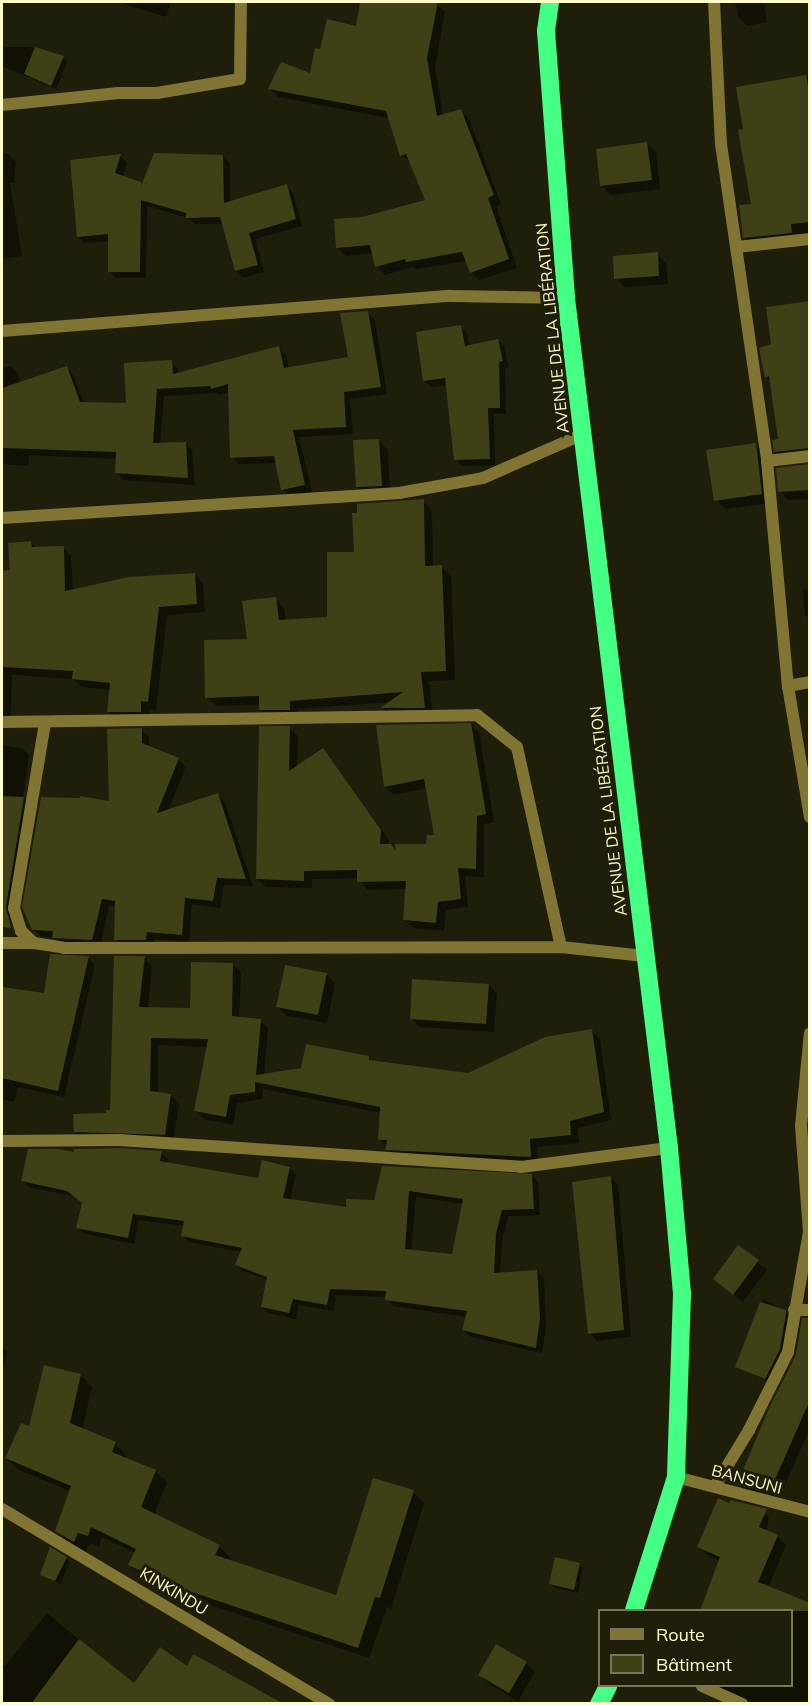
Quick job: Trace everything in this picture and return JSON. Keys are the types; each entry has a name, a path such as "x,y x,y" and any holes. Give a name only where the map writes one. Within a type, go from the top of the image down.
{"highway":[{"name":"AVENUE DE LA LIBÉRATION","path":"550,2 546,31 566,298 669,1148 682,1294 676,1477 635,1609"},
{"path":"599,1704 608,1687"}],"street":[{"path":"2,105 118,93 157,93 240,79 241,2"},
{"path":"714,2 721,144 767,461 788,686 810,817"},
{"path":"737,247 810,239"},
{"path":"2,331 450,296 566,298"},
{"path":"2,518 399,493 483,478 583,434"},
{"path":"767,461 810,456"},
{"path":"788,686 810,682"},
{"path":"2,722 477,715 517,747 561,947"},
{"path":"34,943 21,931 14,908 45,723"},
{"path":"2,943 34,943 64,948 561,947 645,956"},
{"path":"715,1486 749,1430 788,1352 809,1232 805,1126 810,1034"},
{"path":"2,1141 119,1140 521,1167 669,1148"},
{"path":"794,1310 810,1310"},
{"name":"BANSUNI","path":"676,1477 810,1512"},
{"name":"KINKINDU","path":"2,1509 329,1704"},
{"path":"704,1687 742,1704"}],"building":[{"path":"360,2 438,2 427,58 437,116 461,109 494,195 488,198 509,259 470,273 462,252 406,262 405,259 375,267 370,245 336,248 334,219 362,217 425,200 406,154 400,156 386,111 268,89 281,62 310,73 315,48 320,49 327,19 356,26"},
{"path":"35,47 64,56 51,86 24,74"},
{"path":"806,75 810,97 810,222 791,224 792,233 743,238 739,205 751,204 738,130 743,129 736,87"},
{"path":"647,142 652,180 600,186 596,149"},
{"path":"154,153 223,155 224,203 287,184 296,219 249,233 258,265 235,271 220,217 186,218 186,213 141,200 140,272 108,272 108,234 77,237 70,160 121,154 115,173 141,182 141,186"},
{"path":"658,252 659,276 614,279 613,256"},
{"path":"810,301 810,448 774,452 772,440 778,439 769,376 765,378 759,348 771,344 766,307"},
{"path":"368,311 381,387 344,392 346,427 293,430 305,485 281,490 274,456 230,458 228,384 211,389 210,386 157,389 153,443 186,442 188,478 115,473 116,452 2,448 2,388 67,366 80,402 126,403 124,363 172,360 173,374 279,346 284,368 348,357 340,313"},
{"path":"461,325 465,346 498,339 503,361 499,362 500,408 488,408 490,459 454,460 445,378 423,381 416,332"},
{"path":"379,439 382,486 356,487 353,440"},
{"path":"756,443 762,494 714,501 706,450"},
{"path":"810,464 810,490 778,492 776,468"},
{"path":"424,499 425,566 442,565 446,671 421,672 425,708 380,708 403,692 290,701 290,710 259,710 259,696 205,698 204,640 247,639 242,601 276,597 279,620 327,617 327,552 354,552 352,513 357,513 357,504"},
{"path":"31,541 32,547 64,546 65,591 129,577 195,573 197,604 159,607 148,702 141,701 141,712 107,712 110,683 72,679 73,671 2,667 2,571 10,570 8,543"},
{"path":"471,723 486,814 477,816 476,869 458,868 461,899 438,902 436,923 403,920 406,881 357,882 357,870 304,871 304,881 256,879 259,726 290,726 289,771 323,748 381,830 380,844 391,844 396,851 395,844 426,844 427,835 434,835 424,779 384,787 376,725"},
{"path":"142,728 142,743 179,758 157,813 218,793 246,879 217,878 213,901 185,898 182,935 147,932 146,940 114,940 115,901 102,899 92,940 52,938 53,931 32,930 22,907 41,797 80,798 80,796 109,801 107,729"},
{"path":"2,796 24,797 6,907 11,928 2,927"},
{"path":"50,954 89,956 58,1091 2,1078 2,987 44,993"},
{"path":"114,956 145,956 139,1007 190,1008 191,962 233,963 232,1016 261,1019 256,1075 301,1068 306,1044 369,1056 369,1060 468,1073 545,1037 592,1029 604,1112 570,1121 571,1135 530,1139 531,1157 385,1150 387,1140 378,1140 380,1107 255,1082 255,1092 230,1095 226,1117 194,1111 208,1039 151,1038 150,1091 171,1094 165,1135 74,1132 73,1114 106,1113 106,1110 110,1110"},
{"path":"285,965 327,973 318,1015 276,1007"},
{"path":"412,979 489,984 486,1024 410,1019"},
{"path":"119,1148 162,1151 160,1161 258,1178 262,1160 290,1167 283,1198 346,1207 346,1199 374,1200 382,1166 532,1174 534,1209 502,1210 496,1234 494,1273 537,1270 540,1318 536,1348 462,1330 467,1311 385,1300 386,1291 330,1289 327,1305 293,1299 289,1313 261,1307 267,1277 235,1265 242,1248 181,1236 184,1221 133,1214 128,1238 76,1228 82,1203 67,1191 21,1181 28,1149 59,1149 74,1152 74,1149","holes":["409,1191 463,1199 452,1254 405,1249"]},
{"path":"611,1176 624,1330 588,1334 572,1182"},
{"path":"738,1245 759,1260 733,1295 713,1279"},
{"path":"760,1302 786,1310 780,1349 765,1379 735,1367"},
{"path":"802,1318 810,1318 810,1400 769,1493 737,1484 770,1406 796,1355"},
{"path":"44,1365 81,1374 70,1423 116,1442 112,1452 156,1470 141,1507 220,1545 215,1555 336,1595 373,1478 414,1490 380,1598 375,1597 358,1648 174,1586 128,1565 136,1549 91,1527 88,1536 78,1533 74,1542 55,1531 71,1486 5,1458 21,1423 29,1426"},
{"path":"718,1498 729,1503 731,1500 767,1509 759,1527 778,1535 758,1582 810,1603 810,1611 701,1609 720,1557 697,1547"},
{"path":"50,1547 67,1557 55,1581 40,1575"},
{"path":"555,1557 580,1563 574,1590 549,1584"},
{"path":"79,1639 134,1683 160,1647 187,1666 193,1654 284,1704 31,1704"},
{"path":"496,1644 527,1662 509,1693 478,1675"}]}
